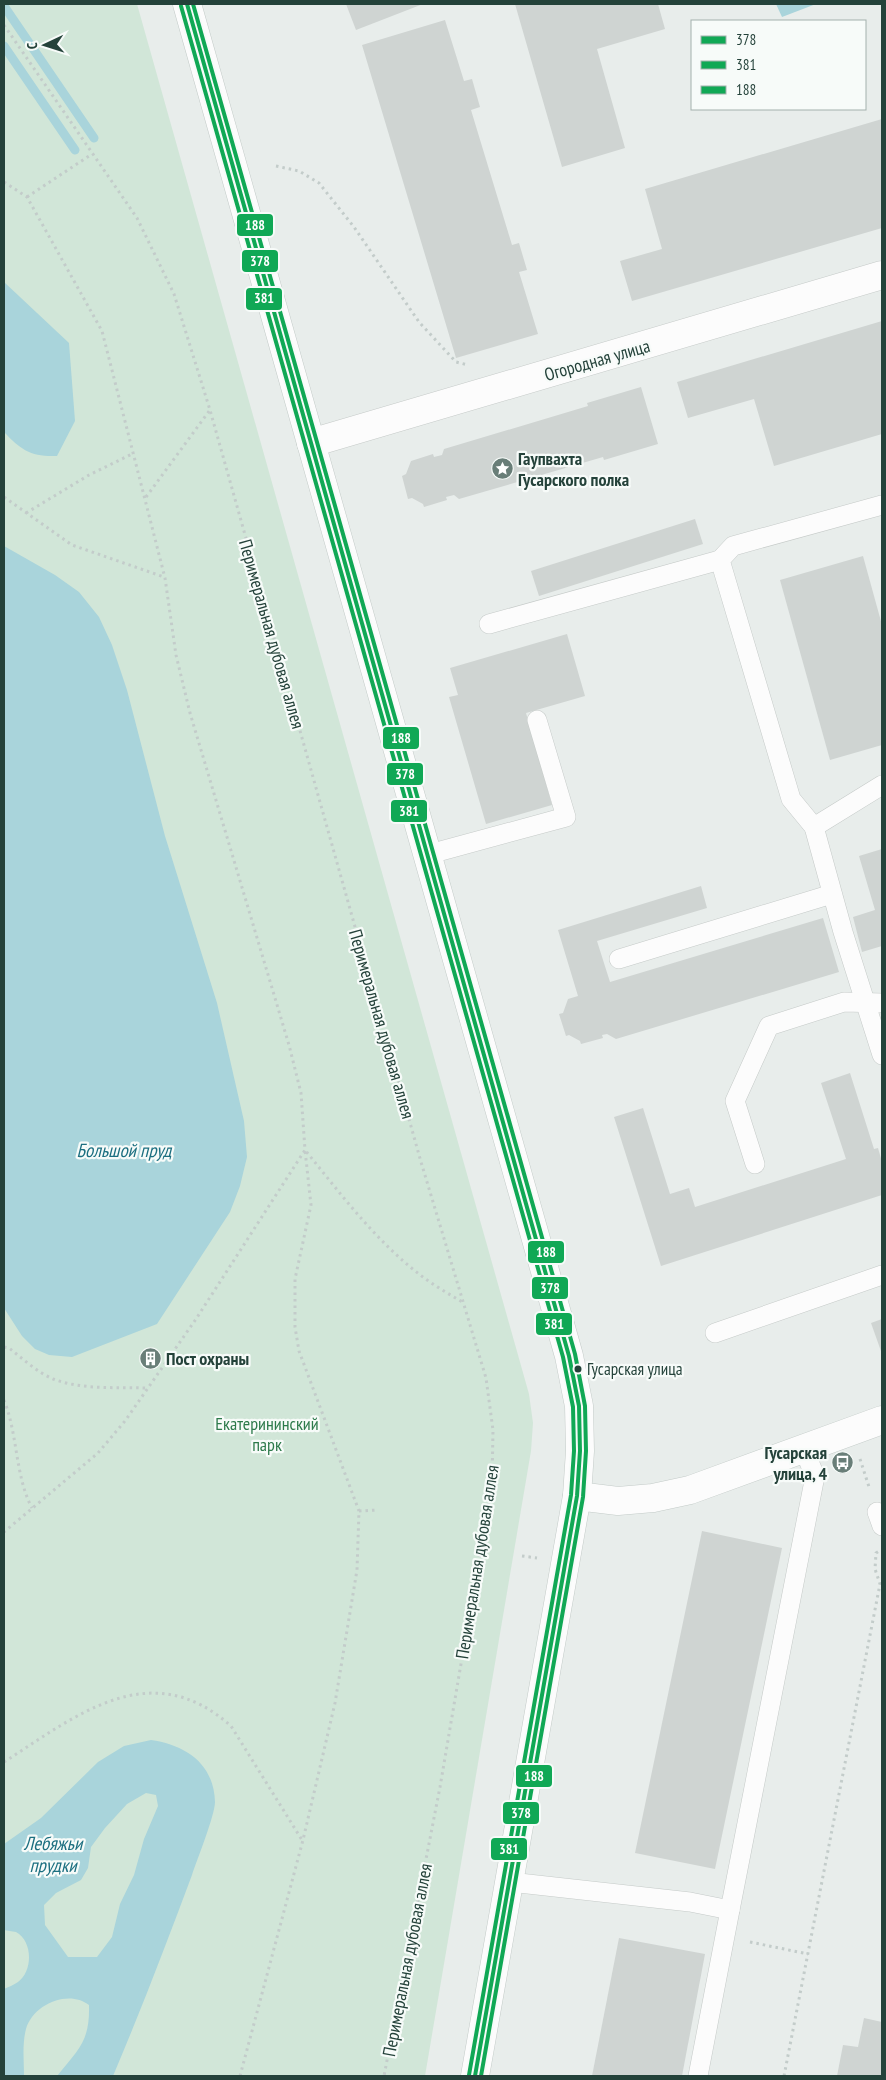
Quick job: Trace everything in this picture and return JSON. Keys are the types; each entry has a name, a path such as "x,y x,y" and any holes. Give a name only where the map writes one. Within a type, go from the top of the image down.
{"main road":[{"path":"187,4 569,1356 579,1406 580,1451 577,1496 475,2076"},
{"name":"Огородная улица","path":"311,443 882,275"},
{"path":"577,1496 618,1501 653,1498 690,1490 882,1420"}],"lane":[{"path":"489,624 720,560 733,546 882,504"},
{"path":"720,560 791,799 814,827 832,894 874,1003 882,1055"},
{"path":"426,855 566,817 537,720"},
{"path":"814,827 882,785"},
{"path":"619,959 832,894"},
{"path":"755,1164 735,1101 769,1026 844,1002 874,1003"},
{"path":"715,1333 882,1275"},
{"path":"698,2076 815,1476 804,1450"},
{"path":"510,1882 690,1902 730,1910"}],"path":[{"name":"Перимеральная дубовая аллея","path":"4,25 137,218 174,294 210,410 421,1162 486,1378 494,1430 492,1482 440,1787 384,2076"},
{"path":"27,197 92,154"},
{"path":"276,166 299,171 319,183 354,227 419,322 456,362 471,366"},
{"path":"4,182 27,197 102,331 146,497 165,578 176,655 190,714 301,1093 311,1205 295,1279 294,1327 299,1351 360,1511 357,1570 335,1703 303,1840 240,2076"},
{"path":"146,497 210,410"},
{"path":"26,513 89,474 134,453"},
{"path":"4,497 72,545 165,578"},
{"path":"305,1150 391,1251 420,1275 465,1304"},
{"path":"4,1532 98,1453 126,1421 201,1312 305,1150"},
{"path":"4,1348 8,1348 34,1368 53,1378 74,1384 147,1388"},
{"path":"4,1400 15,1436 25,1495 32,1508"},
{"path":"860,1459 880,1519"},
{"path":"360,1511 378,1510"},
{"path":"784,2076 880,1584 875,1569 876,1553 882,1550"},
{"path":"4,1762 85,1710 124,1695 148,1692 175,1696 202,1706 218,1715 231,1726 303,1840"},
{"path":"725,1937 808,1954"}],"green space":[{"name":"Екатерининский парк","path":"4,4 137,4 529,1394 533,1423 531,1451 425,2076 4,2076"}],"water":[{"path":"776,4 816,4 782,17"},
{"path":"4,282 69,343 75,421 57,456 33,454 21,448 4,432"},
{"name":"Большой пруд","path":"4,546 55,575 79,592 99,617 112,645 127,690 165,836 217,1003 244,1121 247,1157 240,1186 230,1212 157,1324 72,1357 49,1355 35,1349 22,1336 4,1308"},
{"name":"Лебяжьи прудки","path":"151,1740 175,1746 195,1758 209,1777 213,1788 214,1808 192,1875 154,1976 113,2076 57,2076 82,2044 88,2027 89,2005 81,2000 72,1998 53,2002 36,2012 26,2029 24,2076 4,2076 4,1989 23,1977 29,1956 26,1942 22,1936 16,1932 4,1930 4,1844 41,1818 98,1762 124,1746","holes":["146,1793 156,1795 158,1806 144,1839 134,1875 120,1904 112,1937 97,1957 68,1957 45,1925 44,1905 56,1893 81,1880 88,1868 91,1847 127,1804"]}],"building":[{"path":"346,4 423,4 356,30"},
{"path":"515,4 658,4 665,29 597,49 625,148 562,167"},
{"path":"445,20 464,81 472,79 480,107 471,110 512,245 519,243 527,270 519,272 538,334 456,358 362,45"},
{"path":"882,119 882,228 632,301 620,261 662,249 645,189"},
{"path":"882,321 882,434 774,466 754,399 688,418 677,382"},
{"path":"641,387 658,444 604,460 603,457 459,499 454,495 446,497 447,500 424,507 423,504 412,498 408,499 402,476 406,474 411,461 433,454 434,457 442,455 444,449 588,406 587,403"},
{"path":"695,519 703,544 539,596 531,571"},
{"path":"863,556 882,625 882,745 830,760 780,580"},
{"path":"567,634 585,696 526,713 552,805 486,824 449,697 458,695 450,668"},
{"path":"882,849 882,946 862,952 853,917 875,910 859,856"},
{"path":"701,886 707,908 597,941 610,982 823,918 839,972 616,1039 607,1034 602,1035 603,1038 581,1044 580,1041 569,1035 566,1036 559,1014 563,1013 568,999 578,996 558,930"},
{"path":"850,1073 874,1149 878,1148 882,1162 882,1195 661,1266 614,1117 643,1108 670,1194 689,1188 695,1207 846,1159 821,1083"},
{"path":"882,1319 882,1354 871,1323"},
{"name":"Пост охраны","path":"148,1348 159,1355 152,1368 140,1360"},
{"path":"702,1531 782,1548 715,1869 635,1853"},
{"path":"619,1938 705,1954 682,2076 592,2076"},
{"path":"864,2018 882,2022 882,2076 837,2076 843,2045 858,2047"}],"waterway":[{"path":"4,6 94,138"},
{"path":"4,46 75,150"}],"transit line":[{"name":"378","path":"187,4 569,1356 579,1406 580,1451 577,1496 475,2076"},
{"name":"188","path":"193,4 575,1354 585,1406 586,1451 583,1497 481,2076"},
{"name":"381","path":"181,6 563,1357 573,1407 574,1451 571,1495 469,2075"}],"place":[{"name":"Гаупвахта Гусарского полка","path":"502,468"},
{"name":"Пост охраны","path":"150,1358"},
{"name":"Гусарская улица","path":"578,1369"},
{"name":"Гусарская улица, 4","path":"843,1462"}]}
